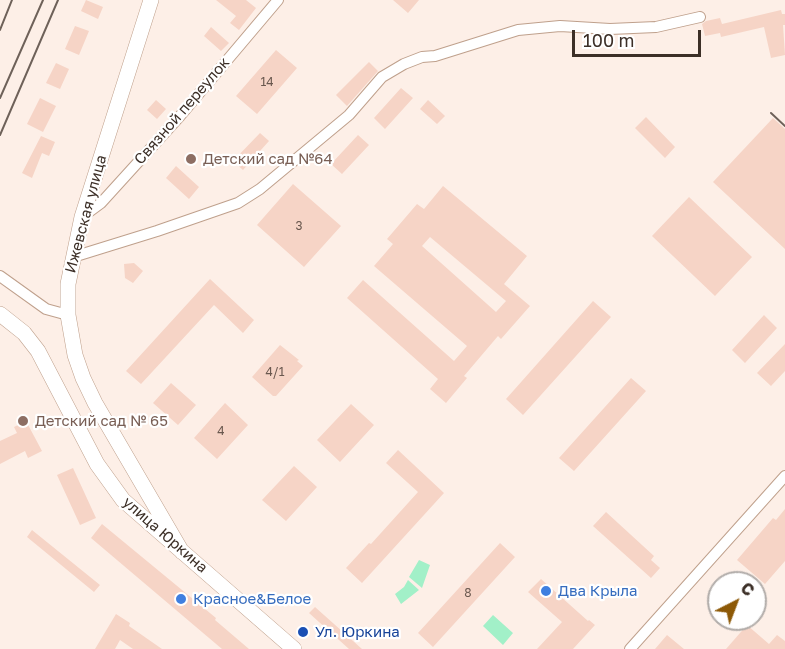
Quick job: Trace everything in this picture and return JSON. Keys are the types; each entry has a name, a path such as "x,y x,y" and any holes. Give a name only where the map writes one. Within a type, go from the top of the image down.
{"street":[{"name":"Ижевская улица","path":"151,0 82,217 68,284 68,315 83,378 95,403 182,552"},
{"name":"Связной переулок","path":"82,217 101,203 278,0"},
{"path":"73,257 157,231 238,202 260,189 342,120 382,77 422,57 435,56 518,30 560,26 656,27 700,17"},
{"path":"0,276 46,309 68,315"},
{"name":"улица Юркина","path":"0,314 24,333 38,351 105,477 123,500 294,649"},
{"path":"105,477 118,481 128,472 131,464"},
{"path":"630,649 785,476"}],"green space":[{"path":"419,560 430,565 422,588 409,577"},
{"path":"408,580 419,590 401,604 395,594 404,587"},
{"path":"493,615 513,633 503,645 483,626"}],"building":[{"path":"86,0 103,7 98,19 81,11"},
{"path":"216,0 246,0 256,8 239,30 230,23 236,16"},
{"path":"393,0 419,0 408,13"},
{"path":"781,10 782,14 785,14 785,25 783,25 785,55 771,58 764,27 721,37 720,33 705,36 702,24 706,21 720,18 722,24"},
{"path":"75,26 89,31 79,55 65,49"},
{"path":"211,27 229,43 221,51 204,36"},
{"path":"276,50 297,68 257,114 236,96"},
{"path":"369,62 378,71 347,106 336,95"},
{"path":"56,63 69,69 60,89 46,83"},
{"path":"401,88 413,98 385,129 374,118"},
{"path":"40,98 56,106 43,132 27,124"},
{"path":"156,100 166,109 157,119 147,110"},
{"path":"428,100 445,116 437,124 420,109"},
{"path":"646,117 675,147 665,158 635,128"},
{"path":"773,118 785,129 785,249 713,182"},
{"path":"260,133 269,141 243,170 233,161"},
{"path":"358,135 369,145 342,174 331,164"},
{"path":"41,136 55,142 49,156 42,153 32,178 22,173"},
{"path":"176,166 199,187 189,199 166,178"},
{"path":"293,184 341,226 304,267 257,225"},
{"path":"443,186 527,256 504,284 530,306 501,339 498,336 464,376 467,378 446,403 430,389 438,379 347,298 363,280 454,361 467,346 374,266 393,244 387,239 417,204 424,209","holes":["430,237 506,301 496,312 422,246"]},
{"path":"689,197 752,257 715,296 652,236"},
{"path":"134,263 143,271 133,283 125,278 124,264"},
{"path":"210,279 254,320 243,333 214,305 141,384 126,371"},
{"path":"593,301 611,317 523,415 506,399"},
{"path":"764,315 777,328 745,363 732,350"},
{"path":"785,344 785,371 771,386 757,373"},
{"path":"280,345 303,366 276,396 273,396 252,377"},
{"path":"631,378 646,391 574,471 559,458"},
{"path":"171,383 196,405 178,425 153,403"},
{"path":"225,403 248,425 217,459 194,438"},
{"path":"351,404 374,425 340,462 317,440"},
{"path":"26,421 42,451 28,458 25,451 0,464 0,441 17,433 14,427"},
{"path":"398,450 444,493 362,583 346,568 418,492 386,463"},
{"path":"294,466 317,487 286,521 262,500"},
{"path":"73,468 96,518 80,525 57,475"},
{"path":"785,509 785,561 767,582 767,571 750,571 737,560 773,518 776,520"},
{"path":"606,512 654,556 651,560 660,568 651,578 593,526"},
{"path":"102,524 216,618 215,620 249,649 222,649 91,538"},
{"path":"32,530 100,585 94,592 27,537"},
{"path":"500,543 515,557 433,647 418,633"},
{"path":"541,579 595,625 573,649 537,649 562,622 528,592"},
{"path":"315,607 362,649 349,649 309,613"},
{"path":"116,614 162,649 133,649 120,640 115,649 95,649"},
{"path":"742,631 754,631 769,644 777,635 785,641 785,649 726,649"},
{"path":"667,635 684,649 655,649"}],"railway":[{"path":"0,30 12,0"},
{"path":"0,98 43,0"},
{"path":"0,135 58,0"},
{"path":"771,113 785,126"}],"place":[{"name":"Детский сад №64","path":"191,159"},
{"name":"Детский сад № 65","path":"23,421"},
{"name":"Два Крыла","path":"546,591"},
{"name":"Красное&Белое","path":"181,599"},
{"name":"Ул. Юркина","path":"303,632"}]}
